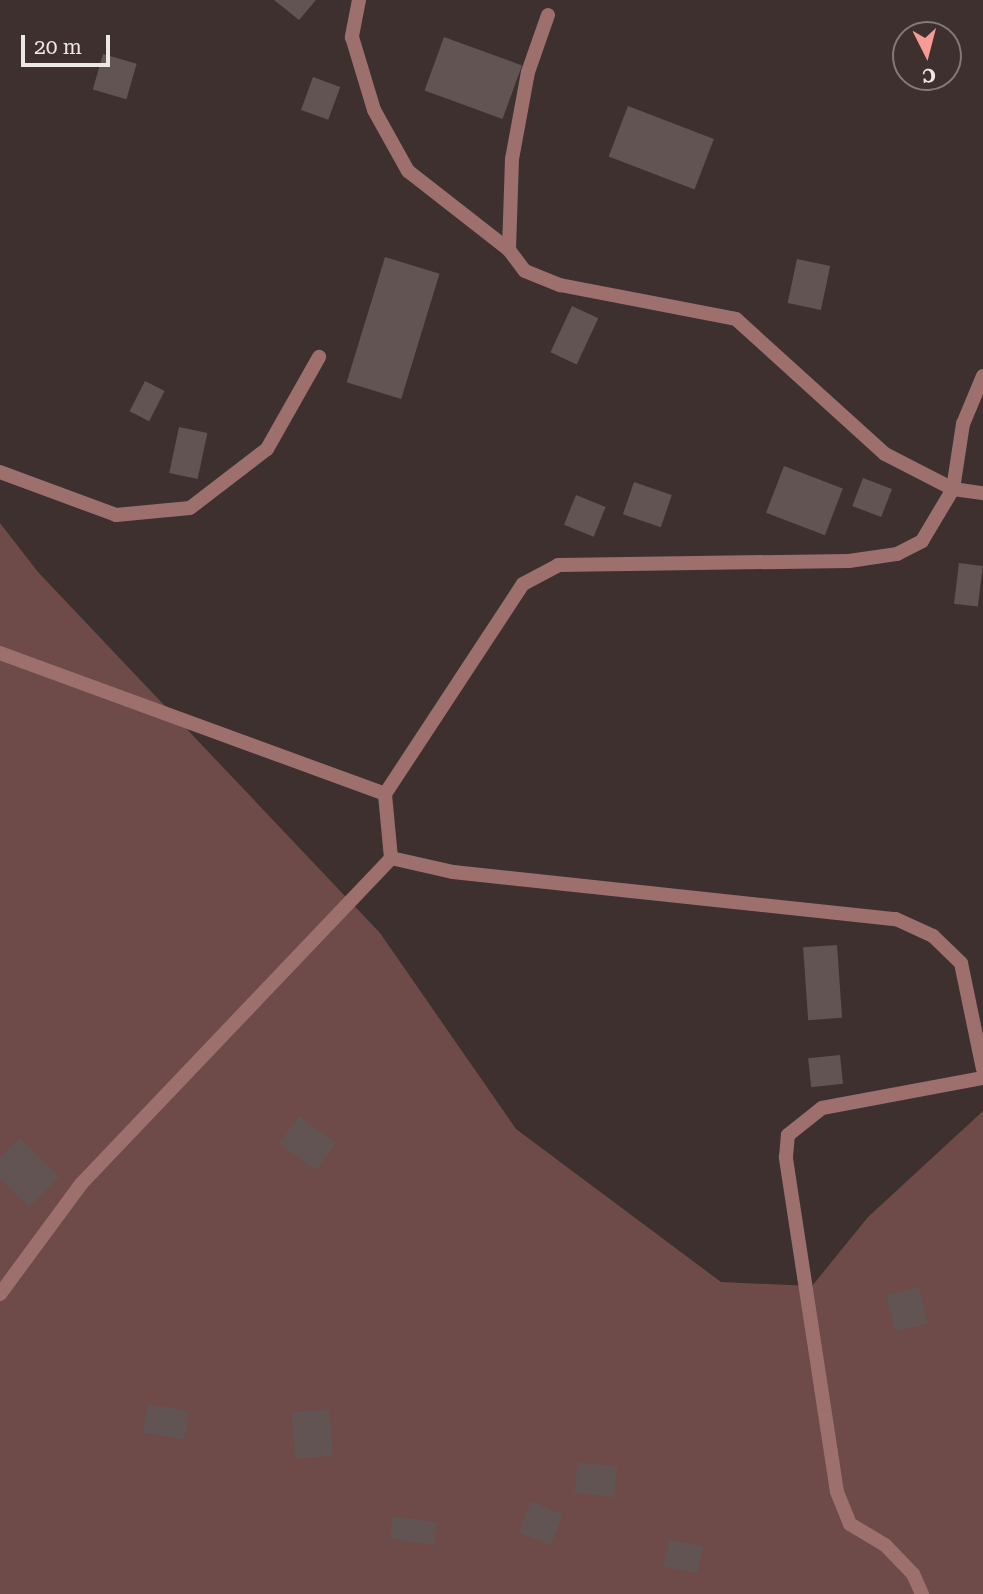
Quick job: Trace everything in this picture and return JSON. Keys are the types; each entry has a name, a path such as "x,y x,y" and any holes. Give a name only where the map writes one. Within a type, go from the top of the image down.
{"street":[{"path":"359,0 352,37 374,110 408,171 509,250 525,271 560,285 736,319 885,454 953,489 983,493"},
{"path":"509,250 512,159 528,72 548,15"},
{"path":"0,472 116,515 190,508 267,449 319,358"},
{"path":"0,1294 81,1184 391,858 385,793 490,628 523,583 546,571 597,562 669,566 897,554 922,541 953,489 963,424 983,376"},
{"path":"0,653 385,793"},
{"path":"391,858 453,872 896,919 933,936 961,963 983,1069"},
{"path":"922,1594 914,1574 884,1545 850,1524 837,1492 786,1157 788,1135 822,1108 983,1078"}],"shaded area":[{"path":"0,523 38,572 380,933 516,1129 721,1282 812,1286 868,1217 983,1111 983,1594 0,1594"}],"building":[{"path":"274,0 316,0 299,20"},
{"path":"444,37 522,65 502,119 425,91"},
{"path":"103,54 137,64 126,99 93,90"},
{"path":"313,77 340,87 328,120 301,110"},
{"path":"628,106 714,139 695,189 609,156"},
{"path":"385,257 440,274 401,399 347,382"},
{"path":"797,259 830,266 821,310 788,303"},
{"path":"572,306 598,318 577,364 550,352"},
{"path":"145,381 165,391 149,421 130,411"},
{"path":"179,427 207,433 198,479 169,473"},
{"path":"784,466 843,489 825,535 766,513"},
{"path":"863,478 892,489 881,517 852,506"},
{"path":"634,482 672,495 661,527 623,514"},
{"path":"576,495 606,507 594,537 564,525"},
{"path":"959,563 983,566 978,607 954,604"},
{"path":"837,945 842,1018 808,1020 803,947"},
{"path":"840,1055 843,1084 811,1087 808,1058"},
{"path":"299,1116 336,1143 316,1171 279,1144"},
{"path":"20,1138 59,1177 29,1207 0,1178 0,1158"},
{"path":"919,1287 928,1324 895,1332 886,1295"},
{"path":"148,1404 189,1411 184,1440 143,1433"},
{"path":"329,1409 333,1456 295,1459 291,1412"},
{"path":"578,1462 618,1467 614,1498 574,1493"},
{"path":"531,1501 563,1514 551,1546 518,1533"},
{"path":"393,1516 438,1522 434,1545 390,1539"},
{"path":"669,1539 703,1546 697,1574 663,1566"}]}
